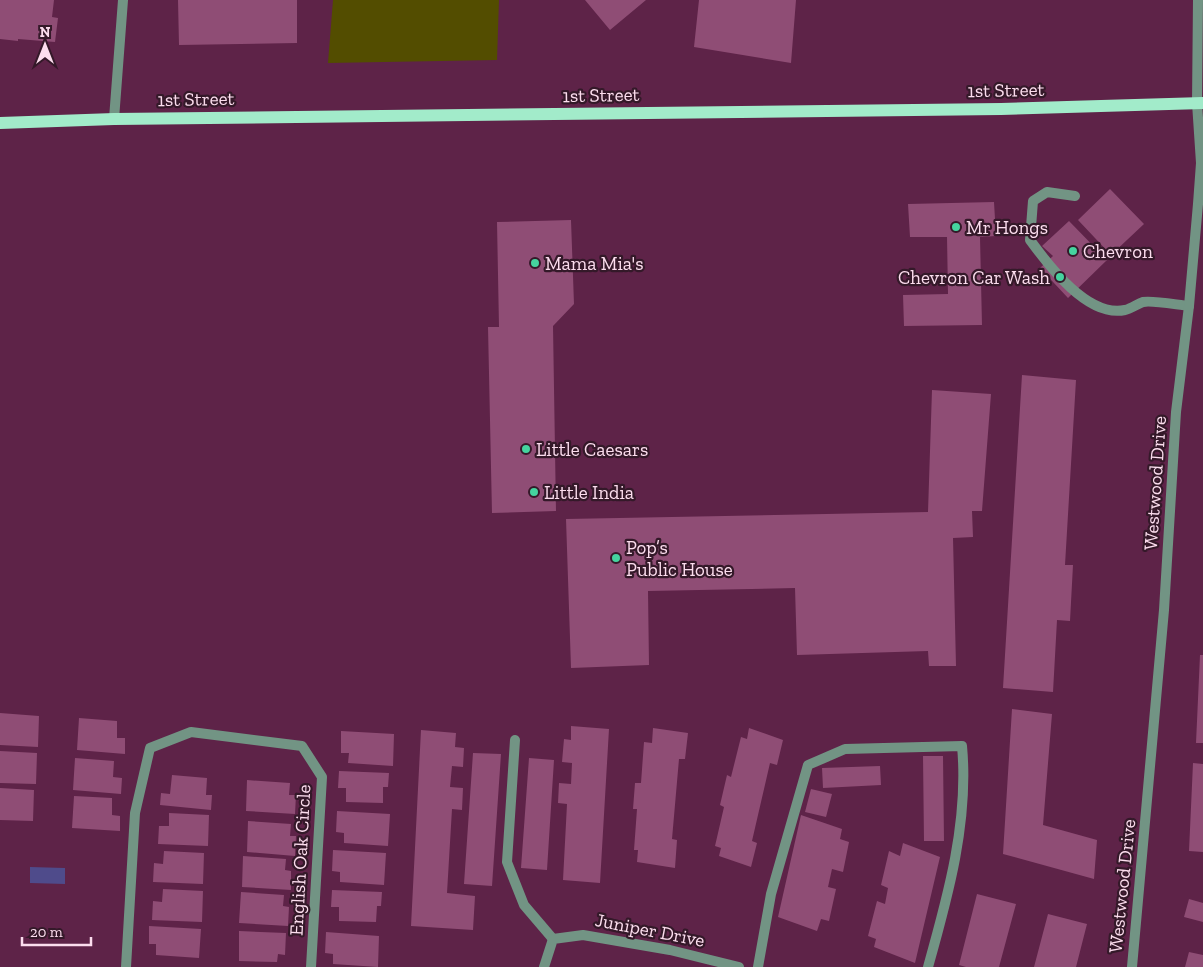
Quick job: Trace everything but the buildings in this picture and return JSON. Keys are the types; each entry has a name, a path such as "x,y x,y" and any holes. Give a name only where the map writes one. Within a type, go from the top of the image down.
{"main road":[{"name":"1st Street","path":"0,123 114,119 1001,109 1200,103"}],"street":[{"path":"114,119 123,0"},
{"name":"Westwood Drive","path":"1132,967 1164,610 1176,412 1189,306 1201,162 1198,0"},
{"path":"1075,196 1047,192 1033,201 1030,240 1046,262 1074,292 1092,304 1104,309 1124,310 1144,302 1189,306"},
{"name":"English Oak Circle","path":"126,967 135,812 150,748 191,732 302,746 322,777 311,967"},
{"path":"515,740 507,862 524,905 553,939 544,967"},
{"path":"758,967 772,894 808,765 844,749 962,746 964,770 957,851 928,967"},
{"name":"Juniper Drive","path":"553,939 584,935 670,950 739,967"}],"shaded area":[{"path":"333,0 499,0 497,60 328,63"},
{"path":"30,867 65,868 65,884 30,883"}],"place":[{"name":"Mr Hongs","path":"956,227"},
{"name":"Chevron","path":"1073,251"},
{"name":"Mama Mia's","path":"535,263"},
{"name":"Chevron Car Wash","path":"1060,277"},
{"name":"Little Caesars","path":"526,449"},
{"name":"Little India","path":"534,492"},
{"name":"Pop’s Public House","path":"616,558"}]}
